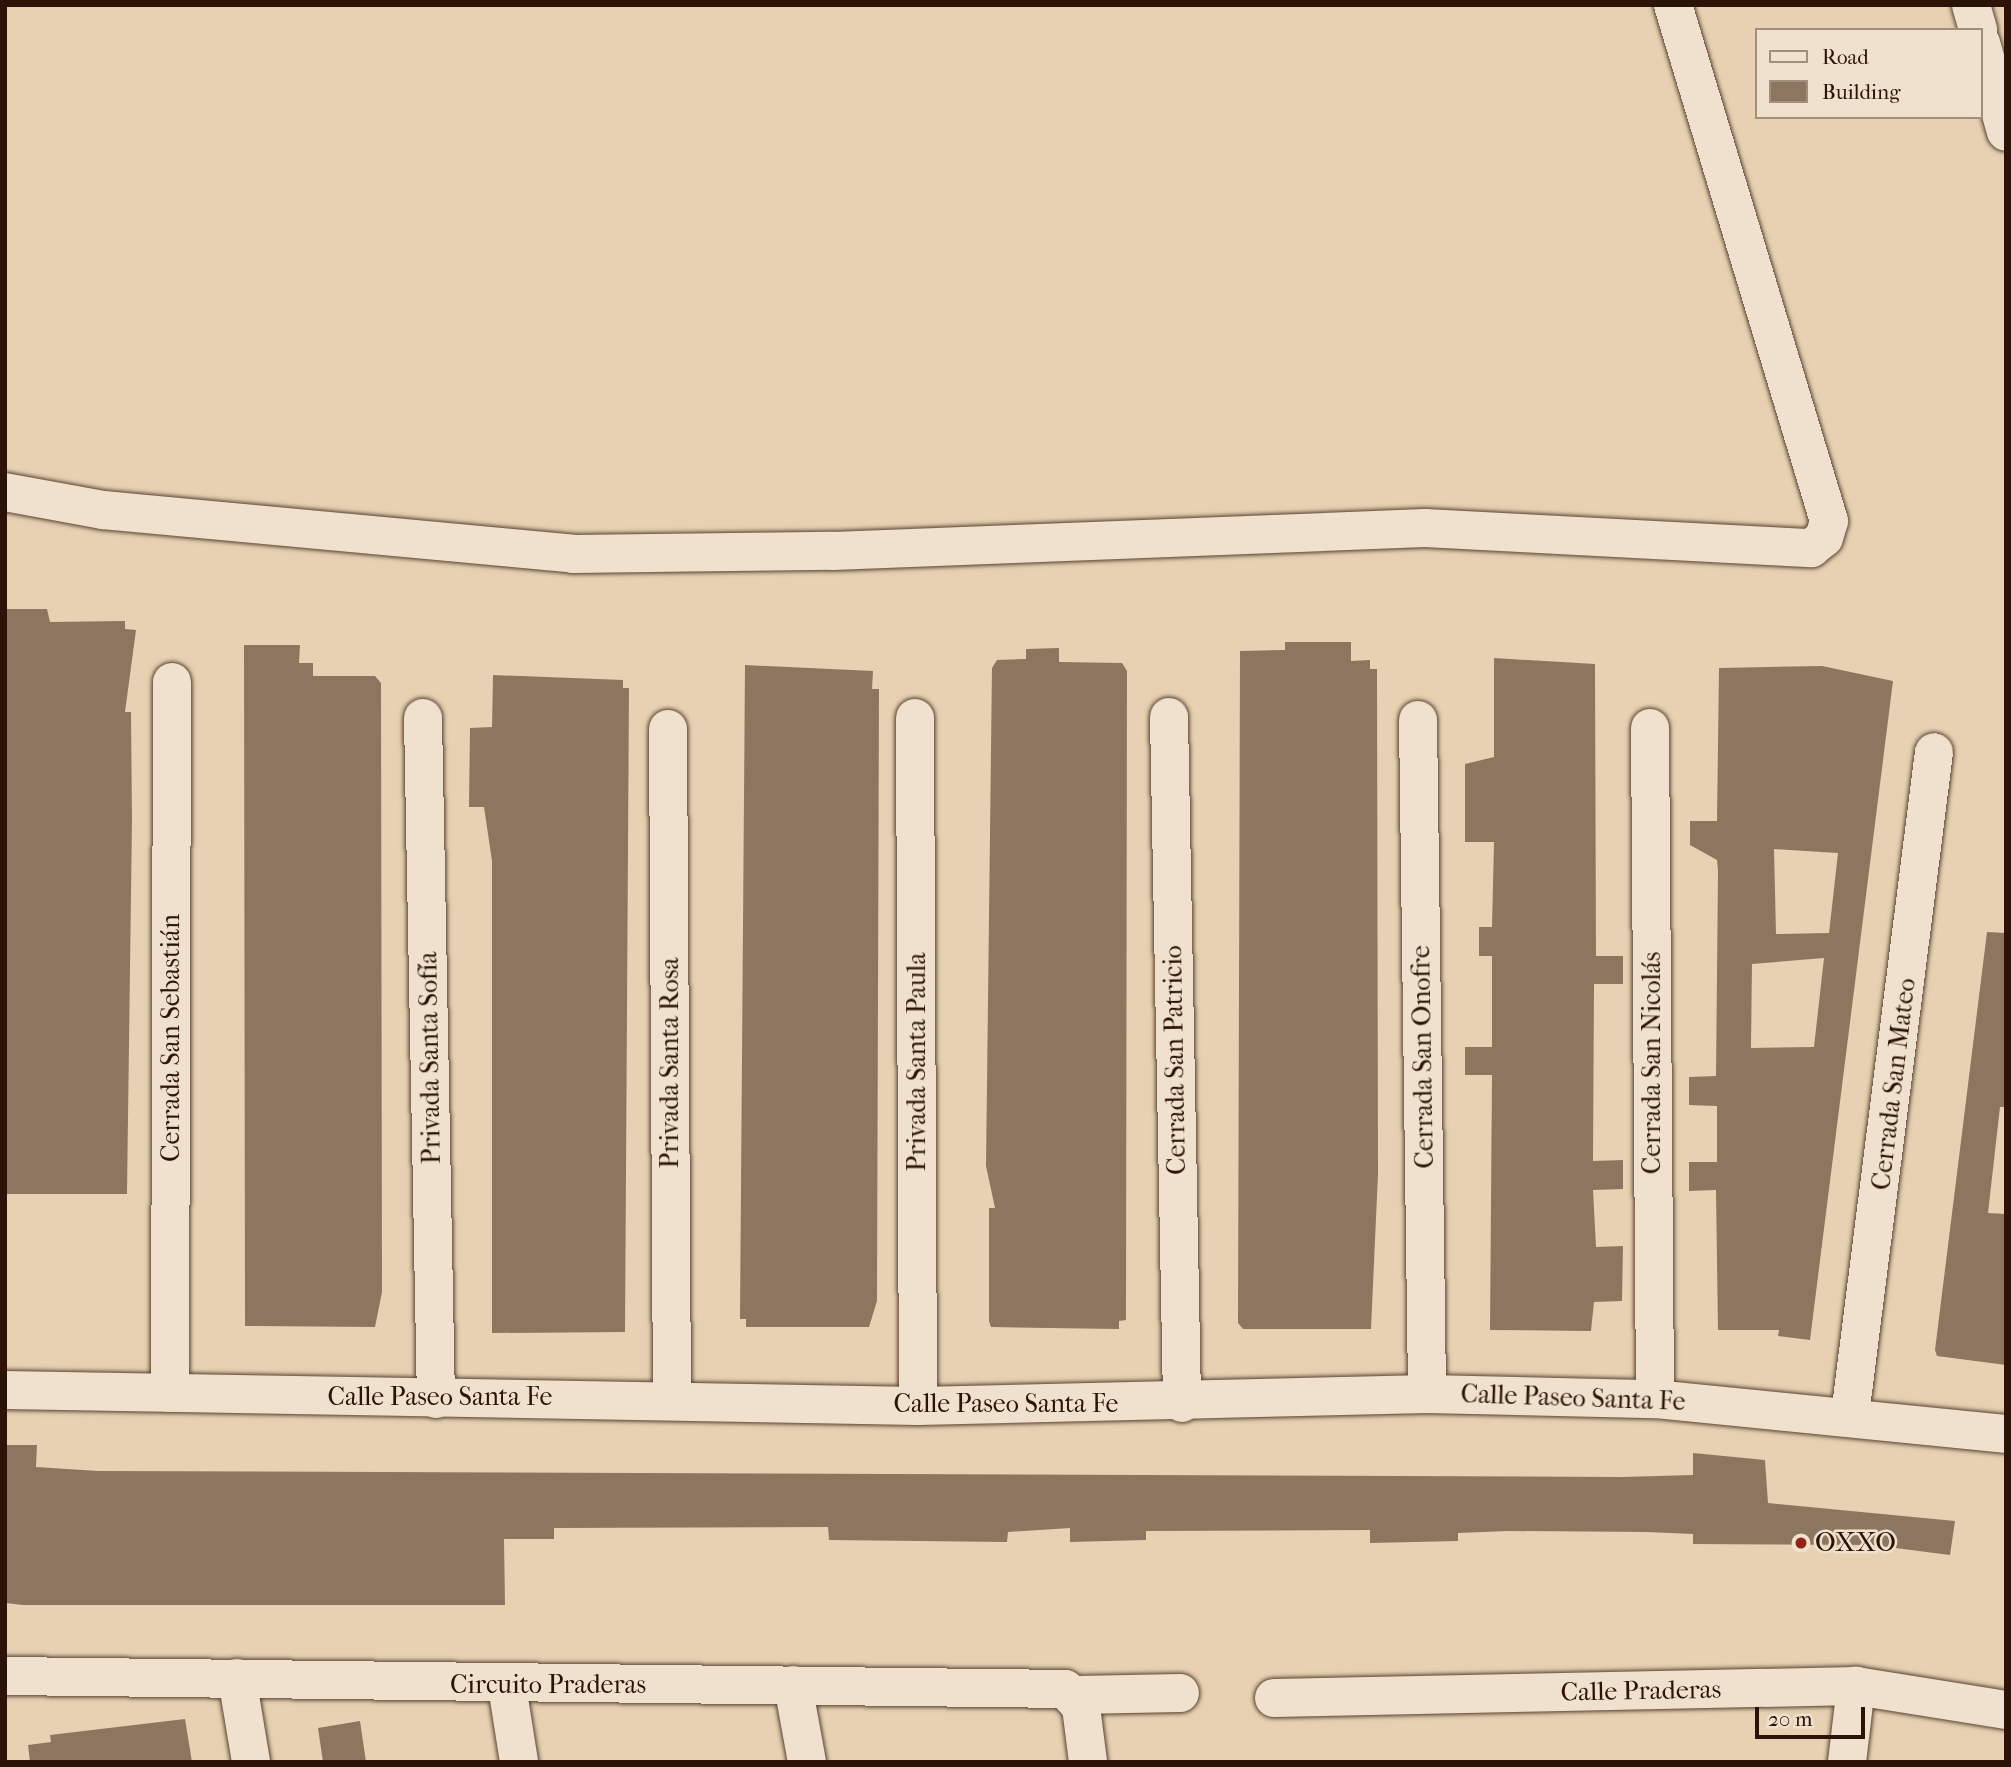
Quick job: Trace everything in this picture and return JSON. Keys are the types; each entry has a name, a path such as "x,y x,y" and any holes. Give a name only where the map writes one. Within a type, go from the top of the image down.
{"street":[{"path":"5,492 103,510 573,554 833,551 1425,528 1811,548 1824,538 1829,522 1673,5"},
{"path":"1971,5 1977,28"},
{"path":"1983,50 2006,132"},
{"name":"Cerrada San Sebastián","path":"170,1393 172,682"},
{"name":"Cerrada San Patricio","path":"1169,717 1182,1403"},
{"name":"Privada Santa Sofía","path":"423,718 436,1399"},
{"name":"Privada Santa Paula","path":"915,718 918,1406"},
{"name":"Cerrada San Onofre","path":"1418,720 1427,1394"},
{"name":"Cerrada San Nicolás","path":"1650,728 1655,1399"},
{"name":"Privada Santa Rosa","path":"668,729 672,1398"},
{"name":"Cerrada San Mateo","path":"1850,1415 1934,752"},
{"name":"Calle Paseo Santa Fe","path":"5,1390 436,1399 672,1398 918,1406 1182,1403 1427,1394 1655,1399 1850,1415 2006,1434"},
{"name":"Circuito Praderas","path":"5,1676 237,1678 507,1686 793,1685 1065,1689 1078,1701 1181,1693"},
{"path":"237,1678 251,1762"},
{"path":"793,1685 807,1762"},
{"path":"507,1686 519,1762"},
{"path":"1847,1762 1856,1686"},
{"name":"Calle Praderas","path":"1274,1699 1856,1686 2006,1710"},
{"path":"1078,1701 1088,1762"}],"building":[{"path":"5,609 47,609 50,622 125,621 125,629 136,630 125,712 131,712 132,820 127,1194 5,1194"},
{"path":"1285,642 1351,642 1351,661 1370,660 1370,669 1377,669 1378,1174 1371,1329 1243,1329 1238,1323 1240,651 1285,650"},
{"path":"244,645 300,645 299,663 313,663 313,676 375,676 381,683 382,1292 375,1327 245,1326"},
{"path":"1059,648 1059,662 1122,663 1127,671 1126,1320 1119,1321 1119,1329 991,1327 989,1321 989,1208 995,1208 986,1166 992,668 997,660 1026,659 1026,649"},
{"path":"1494,658 1595,664 1596,956 1623,956 1623,984 1594,984 1593,1161 1623,1160 1623,1189 1593,1190 1596,1247 1623,1246 1622,1301 1594,1302 1591,1331 1490,1330 1492,1075 1465,1075 1465,1047 1492,1047 1492,956 1479,956 1479,927 1492,927 1494,842 1465,842 1465,764 1494,757"},
{"path":"745,665 873,671 872,689 879,689 877,1301 869,1327 746,1327 746,1319 740,1319"},
{"path":"1822,666 1893,681 1810,1340 1778,1336 1779,1330 1718,1330 1716,1190 1689,1191 1689,1162 1717,1162 1717,1106 1689,1105 1689,1077 1716,1076 1718,871 1717,860 1690,845 1690,821 1717,821 1719,668","holes":["1774,849 1838,853 1829,933 1776,934","1824,958 1814,1047 1751,1048 1752,964"]},
{"path":"493,675 623,680 623,688 629,688 625,1332 492,1333 492,861 484,807 469,807 470,728 492,727"},
{"path":"1987,932 2006,933 2006,1107 2000,1107 1988,1213 2006,1214 2006,1365 1937,1356 1935,1350"},
{"path":"5,1445 37,1445 36,1467 98,1471 1622,1477 1693,1475 1693,1453 1765,1460 1768,1503 1955,1521 1950,1555 1872,1545 1693,1544 1693,1534 1647,1532 1508,1531 1458,1533 1458,1541 1370,1543 1370,1530 1146,1531 1146,1540 1070,1542 1070,1528 1008,1532 1007,1542 829,1540 828,1527 554,1528 554,1539 504,1539 505,1605 23,1605 5,1603"},
{"path":"185,1719 192,1762 30,1762 28,1745 51,1742 50,1735"},
{"path":"360,1721 366,1762 323,1762 318,1728"}],"place":[{"name":"OXXO","path":"1801,1543"}]}
